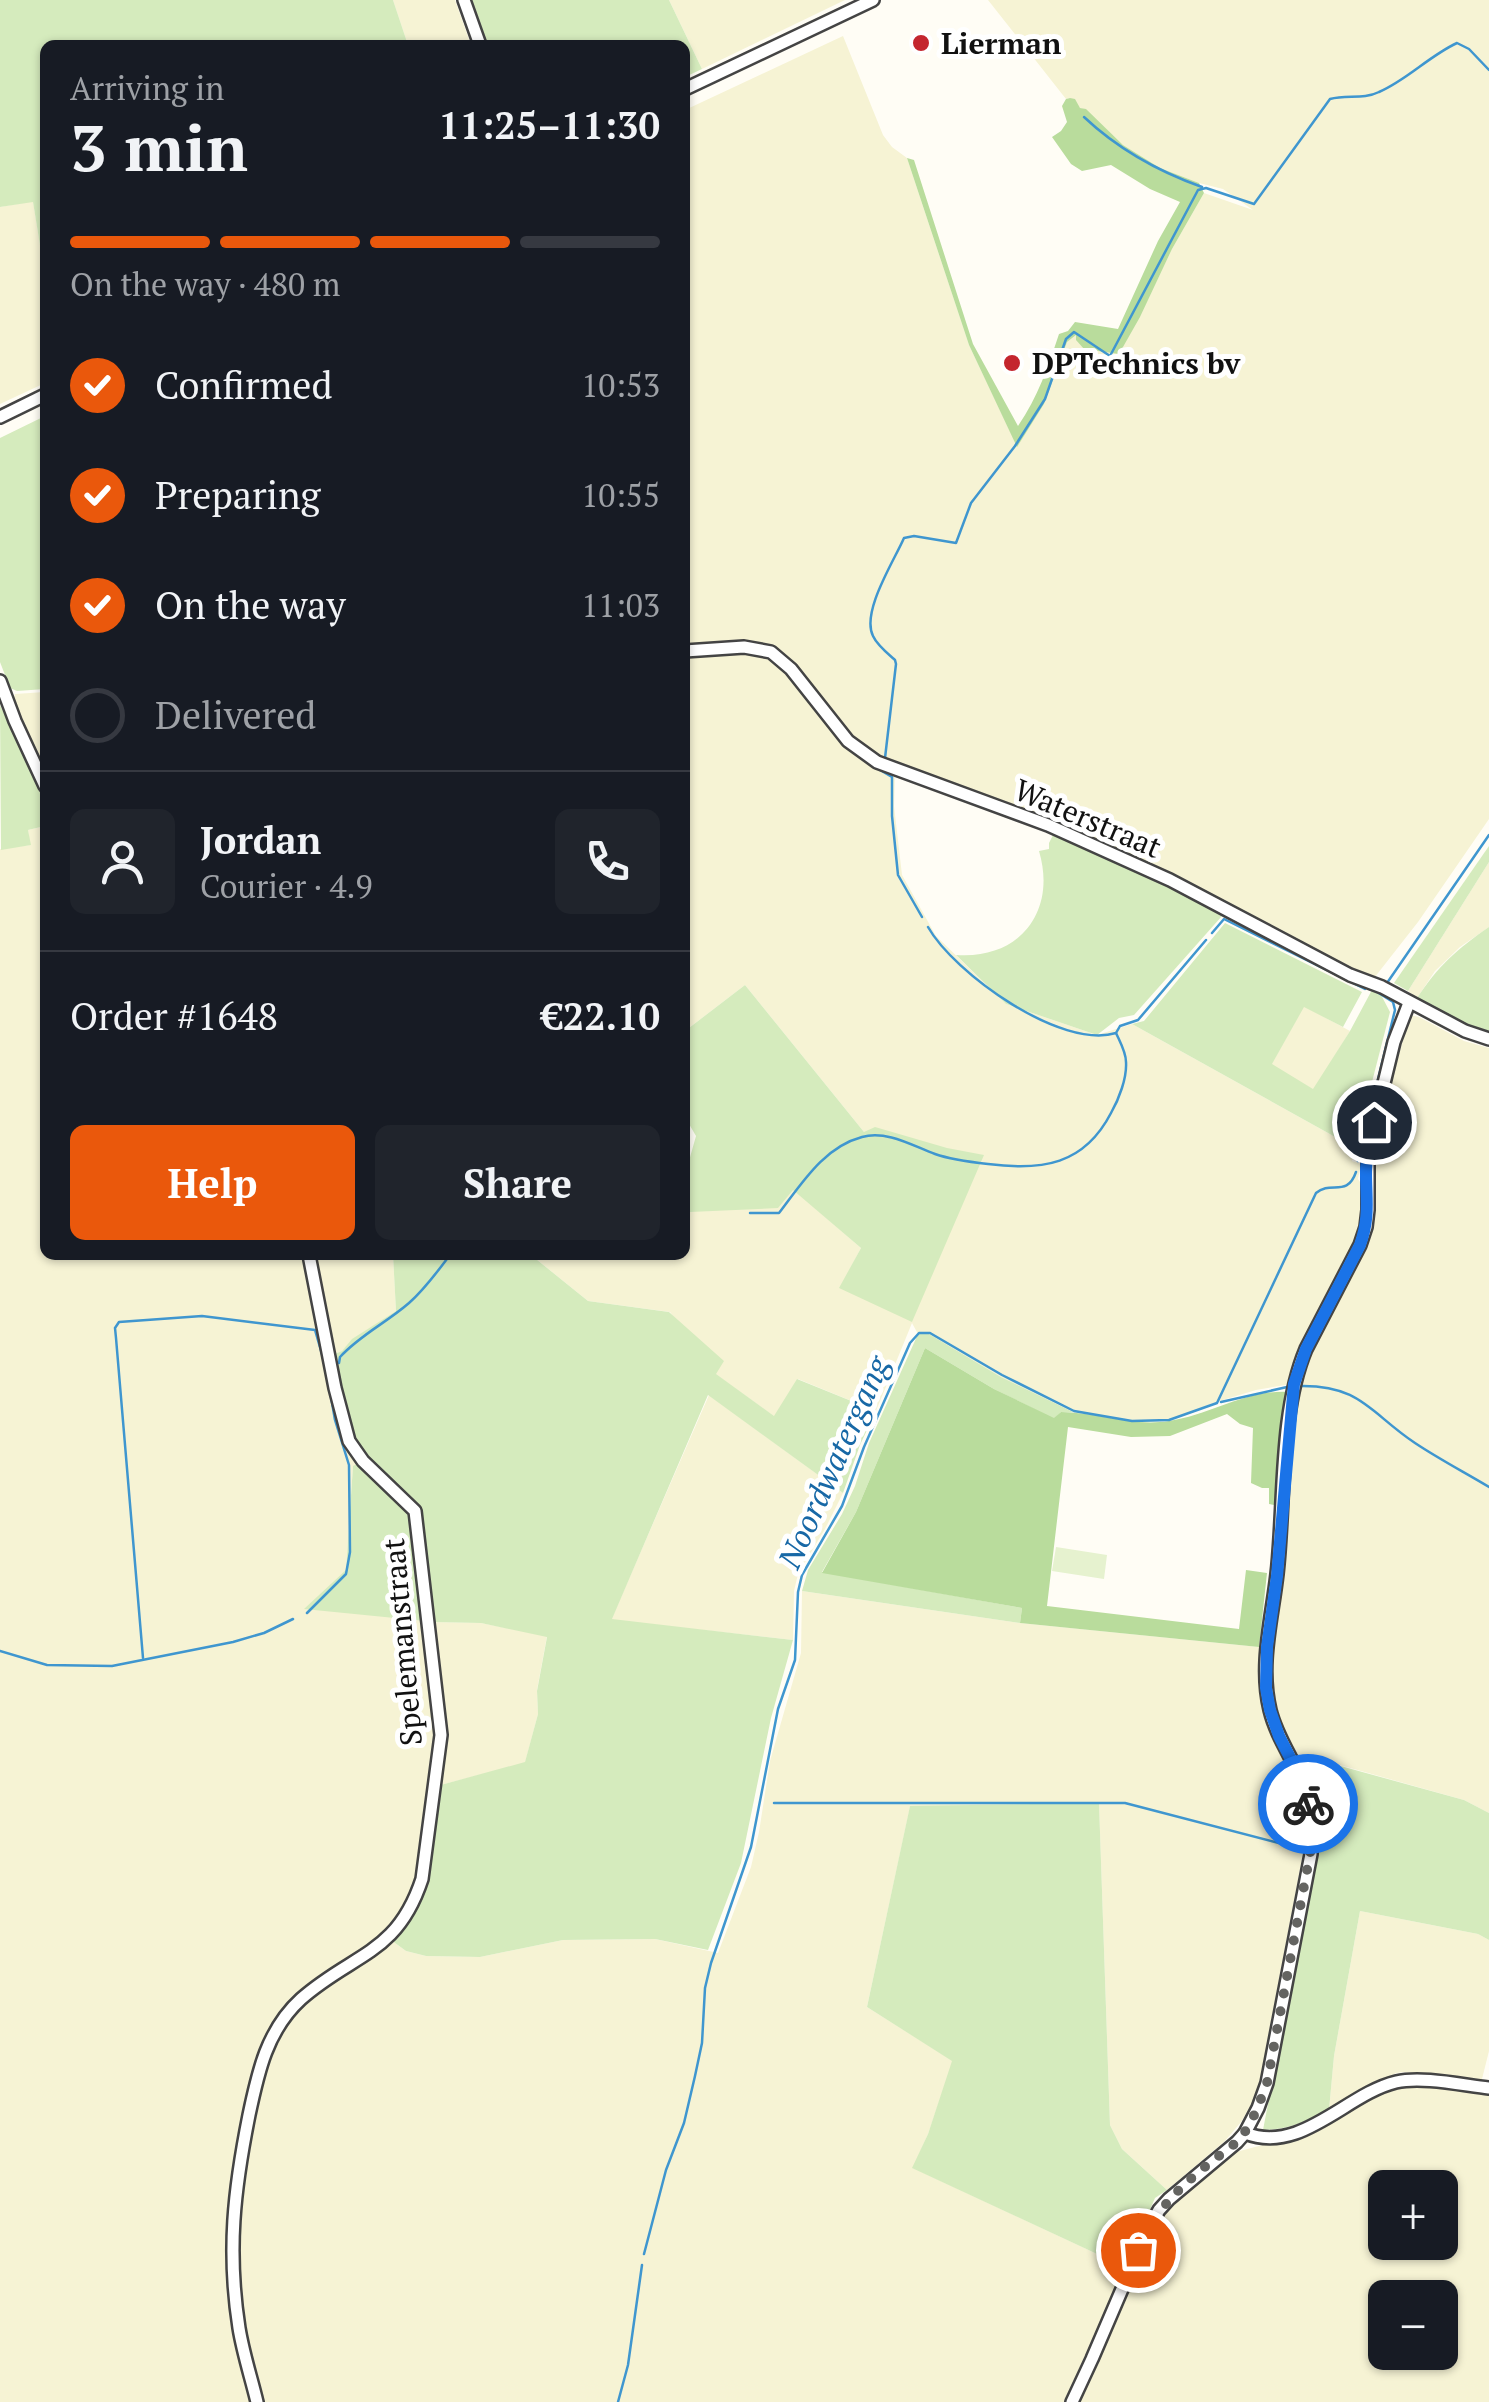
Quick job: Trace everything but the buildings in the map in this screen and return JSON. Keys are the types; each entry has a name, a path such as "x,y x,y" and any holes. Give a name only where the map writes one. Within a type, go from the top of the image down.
{"street":[{"path":"464,0 478,40"},
{"path":"690,88 873,0"},
{"path":"0,417 40,397"},
{"name":"Waterstraat","path":"690,651 744,648 771,652 791,669 848,741 876,762 1048,825 1170,880 1350,975 1382,986 1464,1031 1489,1039"},
{"path":"0,681 40,776"},
{"path":"1072,2402 1146,2231 1160,2210 1246,2132 1267,2083 1312,1834 1302,1781 1279,1736 1266,1688 1292,1397 1306,1349 1366,1227 1368,1150 1394,1042 1409,1002"},
{"name":"Spelemanstraat","path":"256,2402 239,2328 232,2260 234,2194 259,2068 289,2012 316,1987 389,1938 414,1900 422,1879 441,1734 415,1511 363,1461 349,1441 334,1388 310,1260"},
{"path":"1246,2132 1268,2138 1284,2136 1316,2124 1392,2083 1408,2080 1489,2088"}],"shaded area":[{"path":"393,0 455,0 469,40 406,40"},
{"path":"669,0 845,0 702,69"},
{"path":"988,0 1489,0 1489,819 1371,982 1170,880 893,767 859,746 780,654 690,648 690,108 843,36 883,135 907,158 969,345 1017,446 1044,404 1067,342 1077,334 1084,349 1140,316 1204,193 1253,210 1223,189 1160,168 1123,145 1086,110 1066,99"},
{"path":"33,201 40,245 40,385 0,404 0,207"},
{"path":"751,650 776,658 840,735 895,773 894,806 902,875 936,936 1006,1004 1097,1035 1132,1024 1355,1148 1352,1161 1361,1164 1358,1179 1366,1191 1364,1227 1291,1384 1256,1390 1168,1421 1132,1423 1073,1412 1001,1377 929,1334 918,1334 912,1323 876,1411 798,1379 775,1417 715,1374 670,1312 588,1301 537,1260 690,1260 690,1211 793,1189 861,1248 840,1288 983,1156 864,1132 745,985 690,1027 690,653"},
{"path":"40,692 40,760 17,711 15,694"},
{"path":"40,827 40,1260 307,1260 361,1462 353,1467 346,1570 425,1621 437,1734 422,1864 404,1913 374,1947 317,1983 263,2048 230,2215 254,2402 0,2402 0,849 30,845 28,830"},
{"path":"1489,862 1489,927 1435,971 1417,998 1408,991"},
{"path":"1304,1006 1350,1031 1314,1090 1271,1065"},
{"path":"1410,1015 1464,1041 1489,1048 1489,1813 1464,1800 1290,1751 1268,1688 1288,1451 1301,1366 1362,1246 1369,1162"},
{"path":"312,1260 393,1260 396,1311 332,1355"},
{"path":"709,1395 843,1493 798,1574 793,1640 611,1620"},
{"path":"802,1591 1020,1623 1259,1647 1259,1687 1264,1712 1303,1807 1303,1853 1255,2098 1225,2141 1167,2190 1122,2149 1110,2125 1099,1803 910,1807 867,2007 953,2061 913,2168 1125,2267 1064,2402 259,2402 238,2301 239,2174 270,2046 303,2001 391,1940 406,1951 426,1956 480,1957 563,1940 655,1939 718,1953 751,1867 770,1761 801,1653"},
{"path":"430,1622 481,1623 547,1636 537,1690 538,1714 525,1763 437,1786 443,1737"},
{"path":"1360,1911 1478,1934 1489,1940 1489,2051 1481,2083 1396,2073 1329,2110 1334,2056"},
{"path":"1413,2085 1489,2095 1489,2402 1078,2402 1166,2213 1236,2152 1311,2132 1379,2094"}],"green space":[{"path":"0,0 393,0 406,40 40,40 40,245 33,202 0,207"},
{"path":"472,0 669,0 688,40 486,40"},
{"path":"690,44 702,69 690,75"},
{"path":"1070,98 1123,145 1160,168 1199,183 1204,193 1119,354 1084,349 1076,335 1067,342 1044,404 1017,447 969,345 907,158 914,160 973,344 1018,426 1037,393 1059,334 1075,322 1118,329 1180,202 1111,165 1082,171 1071,164 1052,137 1067,122 1062,106"},
{"path":"40,418 40,689 10,688 0,662 0,438"},
{"path":"0,705 40,792 40,827 28,830 31,845 1,850"},
{"path":"1054,833 1170,885 1222,916 1134,1015 1119,1018 1097,1035 1006,1004 956,955 998,949 1028,927 1038,912 1043,893 1039,851 1049,849"},
{"path":"1489,846 1489,862 1408,991 1394,983"},
{"path":"1225,923 1362,992 1343,1027 1304,1007 1272,1064 1313,1089 1373,988 1379,991 1390,1012 1355,1148 1132,1024 1144,1021"},
{"path":"1489,927 1489,1031 1464,1023 1417,998 1449,959"},
{"path":"745,985 864,1132 875,1127 984,1155 912,1322 839,1288 861,1248 793,1190 778,1208 690,1212 690,1157 696,1136 690,1126 690,1027"},
{"path":"393,1260 537,1260 588,1301 669,1312 724,1361 716,1374 774,1416 797,1379 876,1411 843,1493 708,1395 612,1619 793,1640 771,1718 741,1863 708,1950 655,1939 563,1940 480,1957 426,1956 406,1951 391,1940 409,1914 437,1786 525,1762 538,1714 537,1691 547,1637 481,1623 430,1622 419,1512 356,1448 332,1355 396,1311"},
{"path":"918,1334 929,1334 1001,1377 1073,1412 1061,1412 1054,1419 925,1348 856,1512 822,1572 1022,1608 1020,1623 802,1591 808,1570 855,1486 869,1443"},
{"path":"925,1348 994,1389 1054,1418 1061,1412 1142,1422 1169,1421 1258,1394 1290,1392 1280,1506 1269,1504 1269,1488 1251,1483 1253,1428 1227,1414 1170,1436 1131,1437 1068,1427 1047,1606 1239,1629 1246,1570 1267,1573 1259,1647 1020,1623 1022,1608 822,1573 856,1512"},
{"path":"361,1462 405,1505 412,1517 425,1621 304,1609 346,1570 353,1466"},
{"path":"1056,1547 1107,1555 1104,1579 1052,1571"},
{"path":"1297,1754 1464,1800 1489,1813 1489,1940 1478,1934 1360,1911 1334,2056 1329,2110 1297,2124 1263,2130 1319,1837 1316,1807"},
{"path":"1099,1803 1110,2125 1122,2149 1167,2190 1155,2198 1125,2267 912,2168 928,2134 952,2061 867,2007 910,1806"}],"waterway":[{"path":"885,758 896,664 875,639 870,626 880,587 904,538 956,543 971,503 1045,399 1066,339 1074,332 1110,356 1198,190 1206,188 1254,204 1330,99 1379,92 1457,43 1469,49 1489,70"},
{"path":"1084,117 1139,158 1202,187"},
{"path":"881,768 892,777 898,875 922,917"},
{"path":"1387,983 1489,835"},
{"path":"1212,933 1224,919 1365,989"},
{"path":"928,927 961,965 1011,1004 1067,1030 1093,1035 1116,1033 1120,1026 1138,1020 1206,940"},
{"name":"Noordwatergang","path":"1358,1161 1395,1010 1393,1002 1374,990"},
{"path":"750,1213 779,1213 825,1158 848,1142 871,1135 890,1137 968,1162 1026,1166 1060,1161 1088,1144 1114,1107 1122,1088 1126,1058 1116,1033"},
{"name":"Noordwatergang","path":"644,2254 695,2076 711,1963 751,1847 778,1709 795,1660 802,1575 842,1506 910,1343 919,1333 930,1333 1074,1411 1132,1421 1169,1420 1217,1403 1316,1193 1343,1187 1356,1172"},
{"path":"339,1363 356,1342 415,1298 446,1260"},
{"path":"143,1658 115,1328 119,1322 202,1316 315,1330 349,1465 350,1552 346,1574 307,1613"},
{"path":"1300,1386 1337,1390 1351,1396 1415,1443 1489,1487"},
{"path":"1221,1402 1287,1387"},
{"path":"0,1651 47,1665 112,1666 233,1642 293,1619"},
{"path":"774,1803 1125,1803 1302,1849"},
{"name":"Noordwatergang","path":"618,2402 628,2365 642,2265"}],"way so far":[{"path":"1138,2250 1169,2198 1237,2142 1258,2108 1267,2083 1310,1854 1308,1804"}],"place":[{"name":"Lierman","path":"921,43"},
{"name":"DPTechnics bv","path":"1012,363"}],"route":[{"path":"1308,1804 1302,1781 1270,1710 1267,1647 1294,1384 1306,1349 1366,1227 1366,1172 1374,1122"}]}
